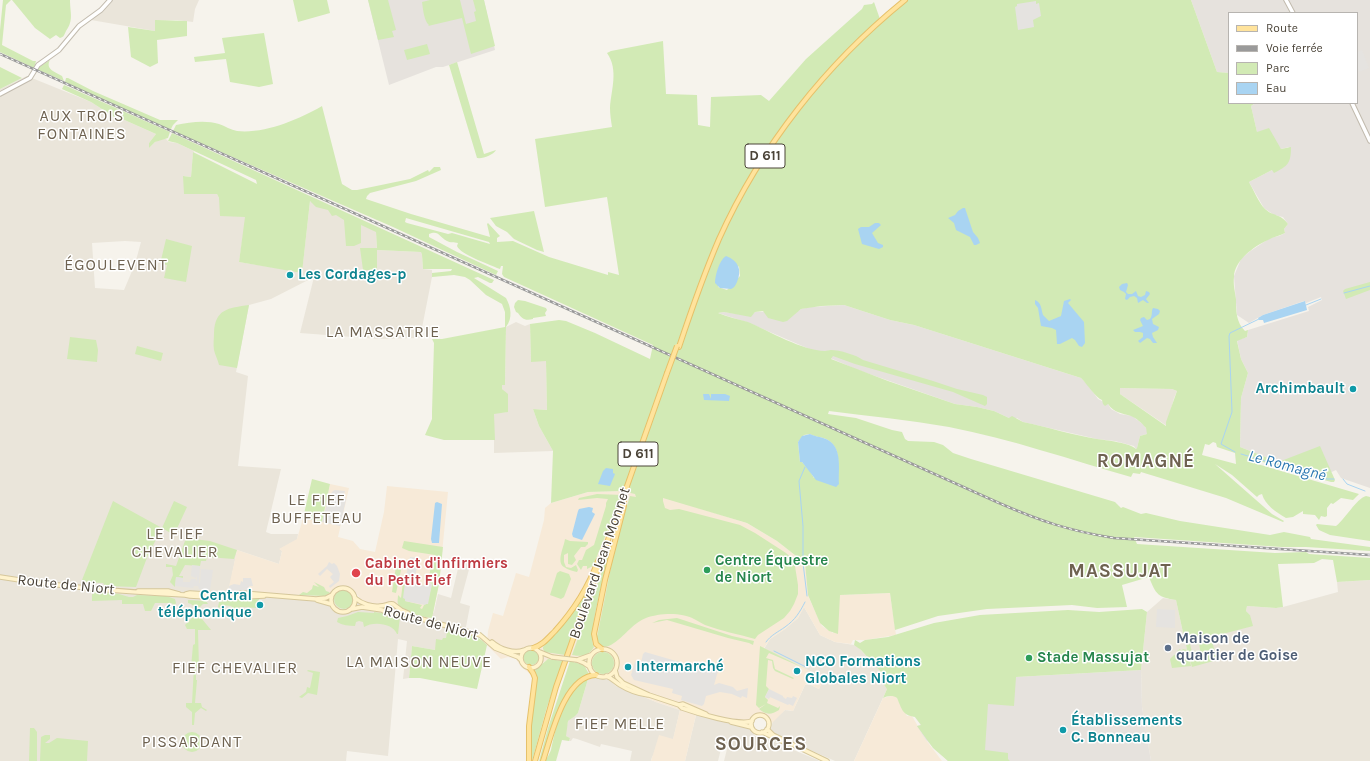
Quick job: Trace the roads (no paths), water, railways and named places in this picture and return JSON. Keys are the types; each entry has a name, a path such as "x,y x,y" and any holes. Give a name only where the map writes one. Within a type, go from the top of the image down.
{"main road":[{"name":"D 611","path":"678,346 703,273 722,228 766,149 803,100 832,66 874,23 902,0"},
{"name":"D 611","path":"668,373 700,286 720,238 743,193 768,150 804,101 833,67 875,25 905,0"},
{"name":"Boulevard Jean Monnet","path":"566,662 644,445 668,373"},
{"name":"Boulevard Jean Monnet","path":"566,662 668,373"},
{"path":"624,501 594,634 596,644 614,655 617,677 620,681 649,694 679,705 683,704 698,709 708,715 752,727 755,731 762,732 781,742 792,745"},
{"path":"506,651 517,652 538,646 547,640 566,619 577,604 588,584 607,538 610,536"},
{"name":"Route de Niort","path":"0,577 65,586 117,591 222,598 264,596 316,599 326,598 332,595"},
{"path":"345,588 351,590 356,598 352,609 346,612 339,612 334,609 331,604 332,595 337,589 345,588"},
{"name":"Route de Niort","path":"356,598 369,605 379,606 393,604 408,613 482,633 495,645 506,651"},
{"name":"Route de Niort","path":"316,599 331,604"},
{"name":"Route de Niort","path":"352,609 357,607 382,610 390,615 402,614 475,633 484,637 495,648 506,651"},
{"path":"533,648 552,657 577,660 590,667 596,675"},
{"path":"577,660 602,649"},
{"path":"522,660 521,656 524,650"},
{"path":"506,651 518,656 524,665 532,671 534,678 529,726 529,761"},
{"path":"540,652 541,661"},
{"path":"590,667 589,662 591,655"},
{"path":"529,668 536,667 541,661 552,657"},
{"name":"D 611","path":"536,761 566,662"},
{"path":"606,676 615,670"},
{"path":"543,761 559,712 566,698 578,683 591,675 606,676 624,687 641,694 649,694"},
{"path":"724,720 746,722 752,721 757,716 763,716 768,721 767,728 762,732"},
{"path":"752,721 752,727"},
{"path":"767,728 772,734 792,745 828,761"}],"street":[{"path":"0,94 28,79 38,65 59,50 80,26 101,10 110,0"},
{"path":"1286,0 1292,12"},
{"path":"1352,104 1370,141"}],"water":[{"path":"965,208 973,232 980,243 976,245 974,245 970,237 956,230 954,223 948,218 955,215"},
{"path":"875,223 879,223 881,225 872,233 878,243 883,245 883,247 879,249 862,244 858,229 861,227 869,227"},
{"path":"726,256 737,263 739,270 737,282 731,289 720,288 715,283 719,264"},
{"path":"1127,283 1128,285 1126,292 1128,294 1132,294 1136,291 1138,296 1141,297 1145,295 1146,291 1149,292 1150,294 1146,299 1149,303 1143,300 1138,303 1137,298 1134,296 1127,300 1125,299 1126,294 1120,290 1119,287 1122,284"},
{"path":"1035,300 1040,304 1043,315 1049,321 1061,316 1064,301 1071,300 1068,303 1084,322 1085,343 1082,347 1079,346 1072,338 1057,344 1056,330 1041,326 1038,308 1035,304"},
{"path":"1305,301 1307,310 1264,323 1263,320 1259,320 1258,318 1263,315"},
{"path":"1153,308 1160,311 1159,314 1152,319 1153,324 1159,327 1158,330 1152,333 1157,343 1153,343 1147,338 1140,343 1138,341 1143,337 1143,333 1135,332 1133,330 1143,326 1140,320 1141,318 1144,317 1147,320 1150,319"},
{"path":"703,394 709,394 711,399 711,394 725,394 730,396 729,401 704,400"},
{"path":"810,434 828,440 836,448 839,460 839,484 836,487 816,480 802,462 800,462 798,442 802,436"},
{"path":"606,468 613,469 613,473 615,474 610,486 598,484 603,471"},
{"path":"437,502 442,504 439,543 432,543 431,539 435,503"},
{"path":"589,507 593,508 592,512 595,514 582,540 573,537 572,534 579,509"}],"waterway":[{"name":"Le Romagné","path":"1344,293 1370,286"},
{"name":"Le Romagné","path":"1306,305 1321,299"},
{"name":"Le Romagné","path":"1235,452 1221,444 1232,412 1229,336 1230,333 1259,319"},
{"name":"Le Romagné","path":"1241,454 1327,479 1334,479"},
{"path":"805,467 799,481 803,526 803,563 807,596"},
{"name":"Le Romagné","path":"1343,479 1347,484 1365,491"},
{"path":"766,642 772,635 792,622 805,602"},
{"path":"774,651 806,667"}],"railway":[{"path":"0,54 1028,515 1069,529 1114,538 1370,555"}],"place":[{"name":"Les Cordages-p","path":"290,275"},
{"name":"Archimbault","path":"1353,389"},
{"name":"Centre Équestre de Niort","path":"707,570"},
{"name":"Cabinet d'infirmiers du Petit Fief","path":"356,573"},
{"name":"Central téléphonique","path":"260,605"},
{"name":"Maison de quartier de Goise","path":"1168,648"},
{"name":"Stade Massujat","path":"1029,658"},
{"name":"Intermarché","path":"628,667"},
{"name":"NCO Formations Globales Niort","path":"797,671"},
{"name":"Établissements C. Bonneau","path":"1063,730"}],"district":[{"name":"AUX TROIS FONTAINES","path":"82,125"},
{"name":"ÉGOULEVENT","path":"116,265"},
{"name":"LA MASSATRIE","path":"383,332"},
{"name":"ROMAGNÉ","path":"1146,462"},
{"name":"LE FIEF BUFFETEAU","path":"317,509"},
{"name":"LE FIEF CHEVALIER","path":"175,543"},
{"name":"MASSUJAT","path":"1120,572"},
{"name":"LA MAISON NEUVE","path":"419,662"},
{"name":"FIEF CHEVALIER","path":"235,668"},
{"name":"FIEF MELLE","path":"620,724"},
{"name":"PISSARDANT","path":"192,742"},
{"name":"SOURCES","path":"761,745"}]}
